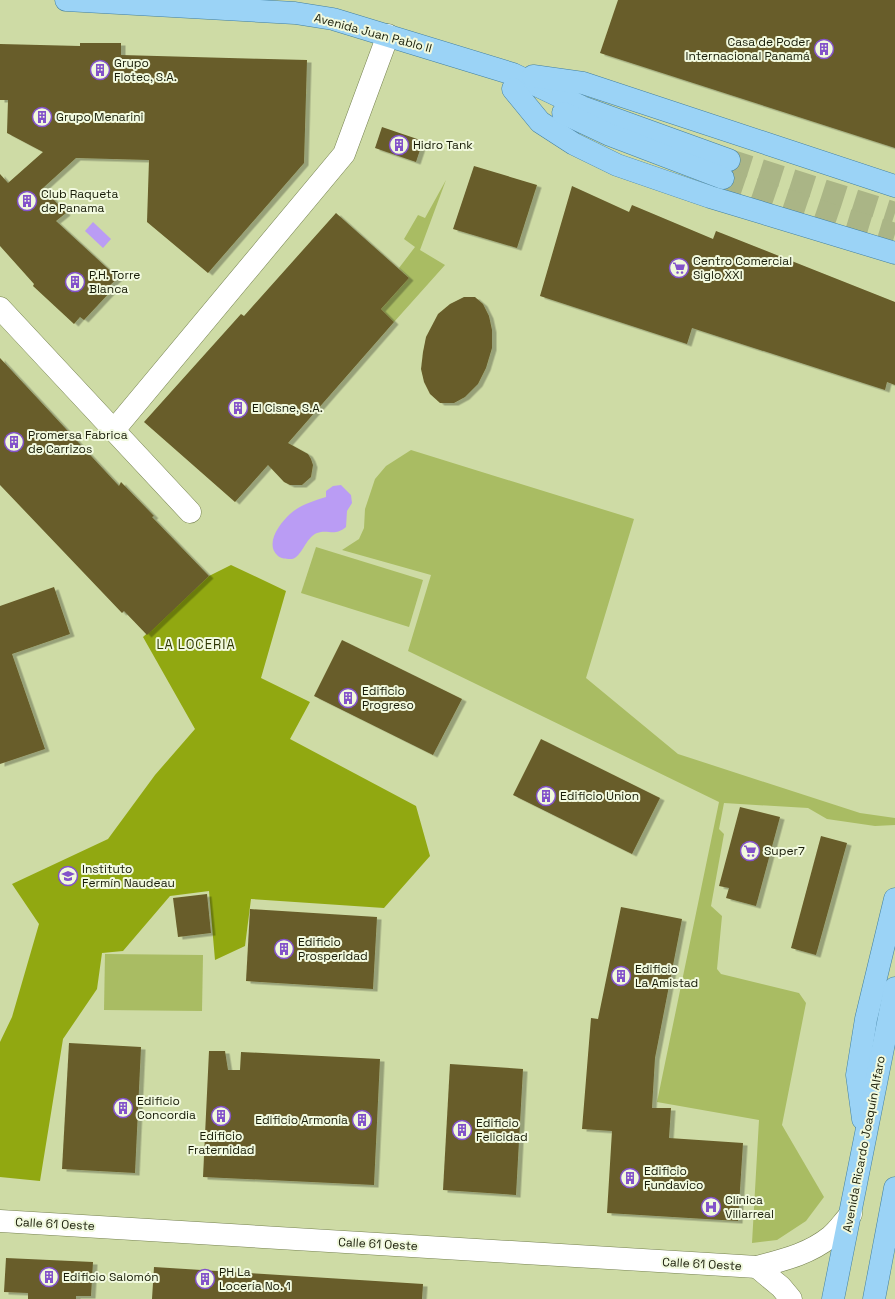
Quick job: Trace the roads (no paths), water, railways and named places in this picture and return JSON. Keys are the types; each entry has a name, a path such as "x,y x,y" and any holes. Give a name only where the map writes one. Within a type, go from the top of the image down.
{"main road":[{"name":"Avenida Juan Pablo II","path":"66,0 295,13 333,19 464,58 513,82 582,107 726,169"},
{"path":"513,82 583,83 895,186"},
{"path":"513,82 540,122 574,144 617,165 710,197 895,253"},
{"path":"866,1136 857,1074 866,1019 895,899"},
{"name":"Avenida Ricardo Joaquín Alfaro","path":"833,1299 895,988"},
{"path":"874,1299 895,1188"}],"street":[{"path":"114,430 344,154 388,35"},
{"path":"0,308 190,512"},
{"name":"Calle 61 Oeste","path":"0,1221 757,1267 788,1259 812,1249 831,1236 851,1214"},
{"name":"Calle 61 Oeste","path":"757,1267 781,1287 791,1299"}],"tunnel":[{"path":"729,160 895,213"},
{"path":"723,178 838,217 895,234"}],"place":[{"name":"Casa de Poder Internacional Panamá","path":"824,49"},
{"name":"Grupo Flotec, S.A.","path":"100,70"},
{"name":"Grupo Menarini","path":"42,117"},
{"name":"Hidro Tank","path":"399,145"},
{"name":"Club Raqueta de Panama","path":"27,201"},
{"name":"Centro Comercial Siglo XXI","path":"679,268"},
{"name":"P.H. Torre Blanca","path":"75,282"},
{"name":"El Cisne, S.A.","path":"238,408"},
{"name":"Promersa Fabrica de Carrizos","path":"14,442"},
{"name":"Edificio Progreso","path":"348,698"},
{"name":"Edificio Union","path":"546,796"},
{"name":"Super7","path":"750,851"},
{"name":"Instituto Fermín Naudeau","path":"68,876"},
{"name":"Edificio Prosperidad","path":"284,949"},
{"name":"Edificio La Amistad","path":"621,976"},
{"name":"Edificio Concordia","path":"123,1108"},
{"name":"Edificio Fraternidad","path":"221,1116"},
{"name":"Edificio Armonia","path":"362,1120"},
{"name":"Edificio Felicidad","path":"462,1130"},
{"name":"Edificio Fundavico","path":"630,1178"},
{"name":"Clínica Villarreal","path":"711,1207"},
{"name":"Edificio Salomón","path":"49,1277"},
{"name":"PH La Locería No. 1","path":"205,1279"}],"district":[{"name":"LA LOCERIA","path":"196,644"}]}
